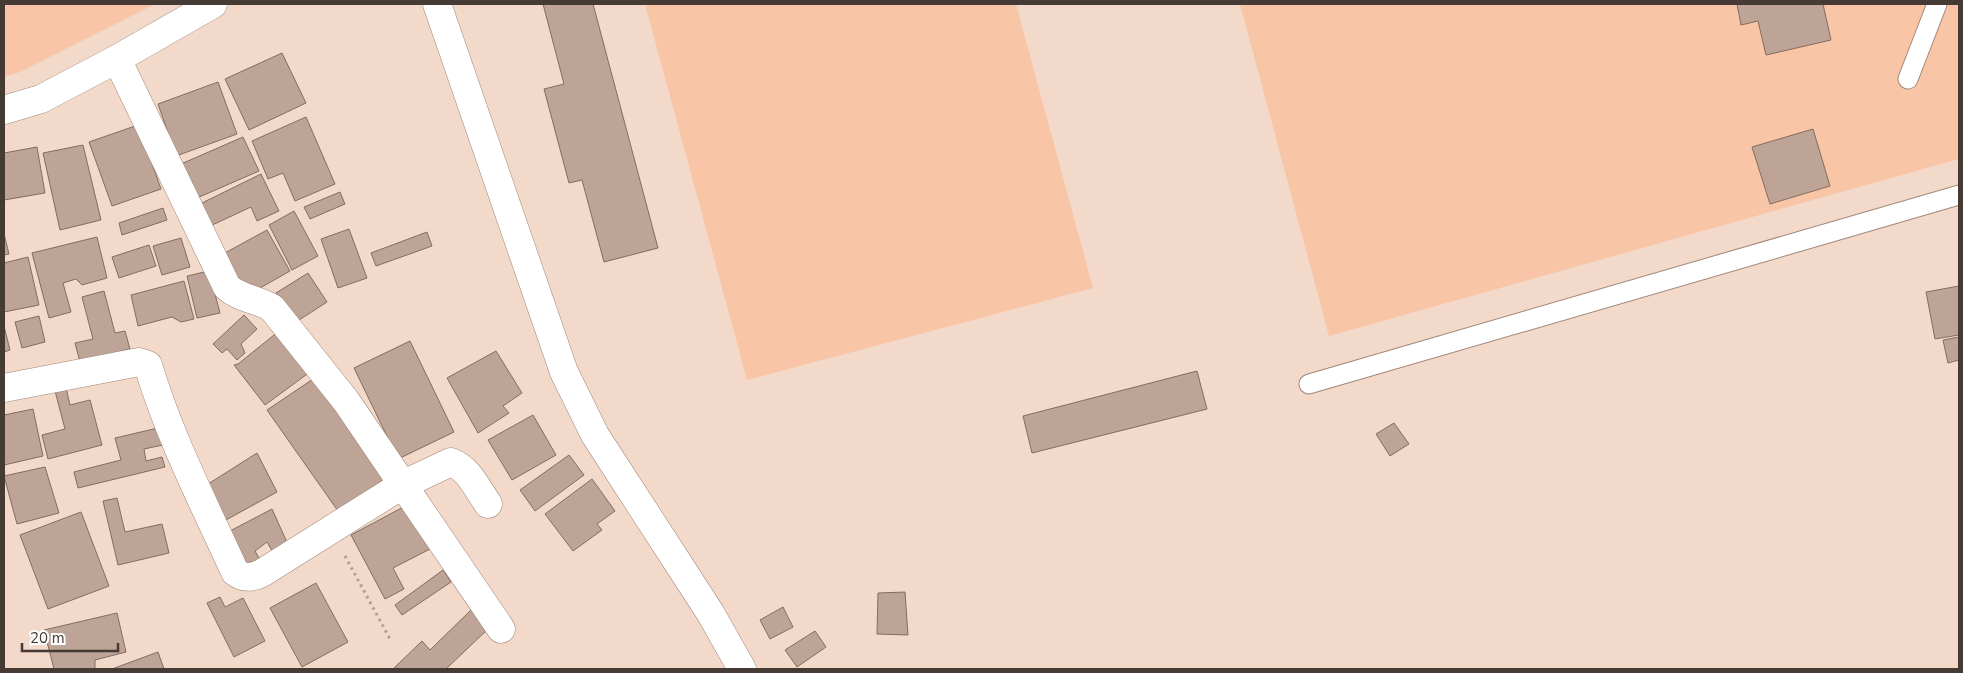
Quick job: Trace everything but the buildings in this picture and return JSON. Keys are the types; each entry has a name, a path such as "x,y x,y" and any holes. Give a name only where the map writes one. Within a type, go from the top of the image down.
{"street":[{"path":"4,110 41,99 117,59 213,4"},
{"path":"437,4 564,372 595,435 711,614 742,669"},
{"path":"117,59 227,287 233,293 263,302 272,308 346,401 501,629"},
{"path":"4,388 139,362 148,365 156,392 192,478 235,572 241,577 254,577 402,486 451,462 467,472 488,504"}],"lane":[{"path":"1908,79 1937,4"},
{"path":"1309,384 1959,195"}],"path":[{"path":"331,530 390,639"}],"shaded area":[{"path":"4,4 155,4 20,72 4,77"},
{"path":"645,4 1016,4 1093,288 747,380"},
{"path":"1240,4 1959,4 1959,159 1329,336"}]}
